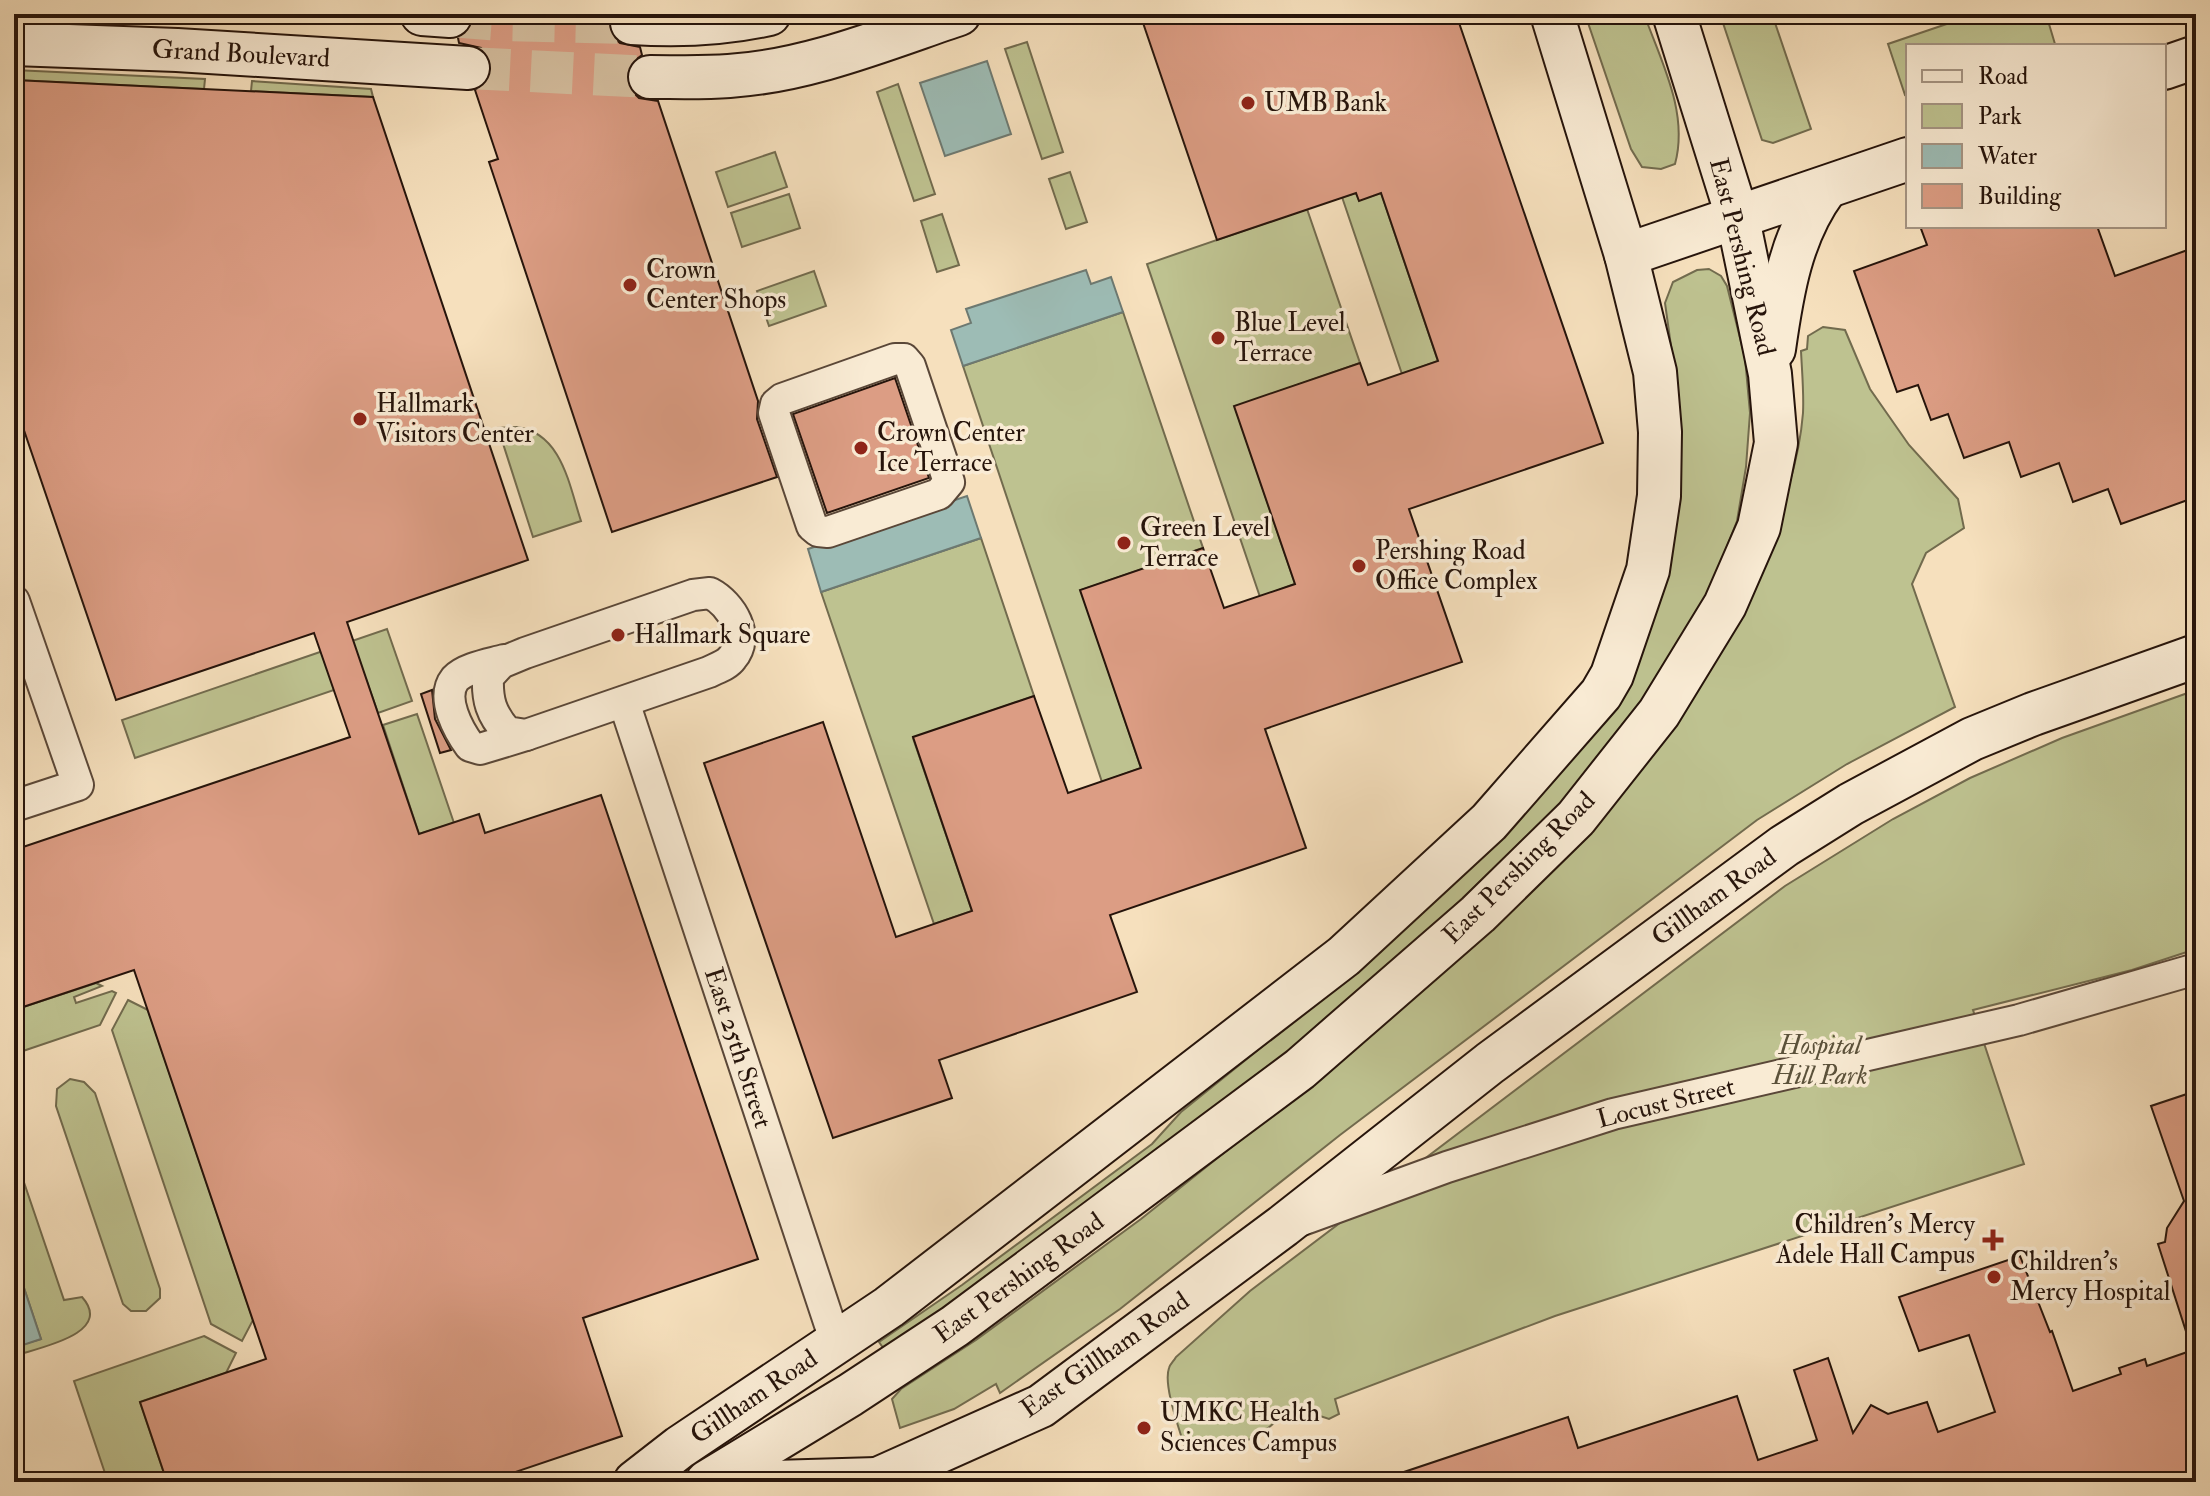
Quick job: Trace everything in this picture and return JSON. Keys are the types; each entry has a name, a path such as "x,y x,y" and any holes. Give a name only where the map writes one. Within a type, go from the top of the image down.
{"main road":[{"path":"632,23 661,25 730,21 769,14"},
{"path":"650,77 730,76 781,69 840,54 959,14"},
{"name":"East Pershing Road","path":"836,1343 889,1307 1344,956 1489,822 1601,694 1612,675 1648,570 1659,496 1660,432 1655,372 1626,255 1552,14"},
{"name":"East Pershing Road","path":"850,1395 955,1326 1300,1069 1478,914 1576,818 1659,713 1725,605 1759,527 1776,443 1770,374 1738,219 1674,14"},
{"name":"Grand Boulevard","path":"14,44 238,53 468,68"},
{"path":"2166,67 2196,57"},
{"path":"1626,255 1906,160"},
{"path":"1770,374 1788,269 1806,222 1826,188"},
{"name":"Gillham Road","path":"1283,1226 1490,1063 1797,838 1851,804 1972,739 2196,656"},
{"name":"East Gillham Road","path":"876,1481 1041,1406 1283,1226"},
{"name":"East 25th Street","path":"836,1343 850,1395"},
{"name":"Gillham Road","path":"635,1482 680,1447 836,1343"},
{"name":"Gillham Road","path":"707,1482 850,1395"},
{"path":"774,1482 876,1481"}],"street":[{"path":"895,359 904,359 910,366 949,482 946,489 828,532 818,531 812,526 774,413 776,404 782,399 895,359"},
{"path":"710,593 723,600 739,632 740,646 730,661 709,672 624,702 526,735 507,732 495,718 487,699 488,677 501,663 525,653 693,595 710,593"},
{"path":"14,601 78,785 14,806"},
{"name":"East 25th Street","path":"624,702 836,1343"},
{"name":"Locust Street","path":"1283,1226 1447,1167 1613,1114 2019,1020 2196,969"}],"green space":[{"path":"1585,14 1644,14 1676,107 1678,145 1675,164 1661,169 1642,167 1631,149"},
{"path":"1720,14 1772,14 1811,129 1773,143 1762,140"},
{"path":"1976,14 2046,14 2055,44 1906,44 1905,95 1888,44"},
{"path":"1027,42 1063,152 1042,159 1005,49"},
{"path":"14,70 205,79 204,89 14,80"},
{"path":"252,81 371,89 373,97 251,91"},
{"path":"898,84 935,194 914,201 877,92"},
{"path":"775,152 787,187 728,207 716,172"},
{"path":"1070,172 1087,222 1066,229 1049,179"},
{"path":"1356,193 1359,200 1381,193 1438,361 1402,374 1342,197"},
{"path":"789,194 800,228 742,247 731,213"},
{"path":"1307,209 1360,363 1235,407 1295,584 1260,597 1147,264"},
{"path":"942,214 959,265 937,272 921,221"},
{"path":"1709,269 1721,276 1727,286 1745,358 1750,413 1746,467 1737,521 1709,592 1651,692 1586,779 1436,924 1271,1067 978,1284 884,1349 879,1342 962,1285 1152,1144 1181,1112 1289,1025 1513,823 1581,748 1680,431 1665,303 1673,282 1697,270"},
{"path":"814,271 826,306 769,326 757,291"},
{"path":"1123,312 1203,548 1081,590 1141,768 1102,782 963,366"},
{"path":"1823,327 1845,330 1870,389 1909,445 1958,499 1964,528 1926,553 1912,584 1955,707 1847,764 1757,820 1340,1135 1120,1309 1000,1393 996,1384 954,1409 900,1428 892,1399 901,1389 976,1340 1141,1219 1310,1084 1423,987 1764,556 1798,450 1803,413 1801,351 1807,349 1808,336"},
{"path":"517,427 532,431 554,450 567,477 581,521 533,537 498,428"},
{"path":"981,538 1034,696 913,738 972,911 934,924 821,592"},
{"path":"387,629 412,701 378,713 366,679 135,758 122,720"},
{"name":"Hospital Hill Park","path":"2196,690 2196,949 2132,970 1973,1010 2024,1164 1555,1316 1335,1399 1339,1414 1329,1419 1311,1413 1292,1414 1274,1423 1255,1439 1184,1445 1168,1385 1169,1368 1176,1357 1250,1291 1785,886 1893,819 1970,778 2062,738"},
{"path":"417,714 454,823 419,834 383,725"},
{"path":"96,983 102,986 74,997 76,1003 112,991 116,993 100,1025 14,1054 14,1010"},
{"path":"128,1000 148,1010 253,1320 242,1341 211,1324 112,1030"},
{"path":"70,1079 84,1082 95,1093 160,1289 160,1298 146,1311 131,1311 123,1304 56,1106 57,1089"},
{"path":"14,1153 64,1300 82,1297 89,1310 89,1321 81,1330 54,1344 14,1356 14,1318 23,1344 41,1339 14,1258"},
{"path":"204,1336 236,1353 226,1373 140,1402 167,1482 108,1482 74,1381"}],"water":[{"path":"987,61 1011,134 945,156 920,83"},
{"path":"1086,270 1091,284 1111,277 1123,312 963,366 951,330 971,323 966,309"},
{"path":"967,496 981,538 821,592 808,549"},
{"path":"14,1258 41,1339 23,1345 14,1318"}],"building":[{"name":"Crown Center Shops","path":"473,14 610,14 608,23 611,35 620,43 640,47 642,55 630,64 626,76 629,88 639,98 658,101 758,401 757,419 777,477 612,532 489,162 498,159 475,90 488,81 492,69 490,58 481,48 459,43 458,38 470,29"},
{"name":"Pershing Road Office Complex","path":"1140,14 1456,14 1603,443 1409,509 1462,662 1265,729 1306,848 1110,915 1137,992 939,1060 952,1098 833,1138 704,763 823,722 896,937 972,911 913,737 1034,696 1068,793 1141,768 1080,590 1203,548 1224,608 1295,584 1234,406 1360,363 1368,385 1438,361 1381,193 1359,201 1356,193 1217,240"},
{"path":"14,80 373,97 528,560 347,622 419,834 479,814 485,833 601,795 758,1259 583,1318 622,1436 486,1482 167,1482 140,1402 266,1359 134,970 14,1010 14,850 350,737 314,633 116,700 14,401"},
{"path":"1921,228 2098,228 2115,276 2196,247 2196,497 2121,524 2108,489 2073,502 2059,463 2021,477 2009,442 1964,458 1948,414 1931,420 1918,385 1897,392 1854,271 1927,245"},
{"path":"895,378 929,478 827,513 793,414"},
{"path":"432,690 435,719 451,750 440,753 421,694"},
{"path":"2196,1091 2196,1347 2191,1347 2158,1244 2165,1242 2167,1228 2184,1201 2151,1106"},
{"name":"Children's Mercy Hospital","path":"2020,1256 2073,1391 2121,1374 2119,1368 2145,1359 2147,1366 2196,1349 2196,1482 1387,1482 1386,1478 1568,1417 1578,1448 1737,1396 1758,1460 1817,1440 1794,1370 1828,1358 1853,1433 1871,1405 1888,1414 1927,1402 1938,1432 1995,1412 1969,1335 1919,1351 1899,1297"}],"tunnel":[{"path":"450,16 632,23"},
{"path":"468,68 650,77"}],"place":[{"name":"UMB Bank","path":"1248,103"},
{"name":"Crown Center Shops","path":"630,285"},
{"name":"Blue Level Terrace","path":"1218,338"},
{"name":"Hallmark Visitors Center","path":"360,419"},
{"name":"Crown Center Ice Terrace","path":"861,448"},
{"name":"Green Level Terrace","path":"1124,543"},
{"name":"Pershing Road Office Complex","path":"1359,566"},
{"name":"Hallmark Square","path":"618,635"},
{"name":"Children's Mercy Adele Hall Campus","path":"1993,1240"},
{"name":"Children's Mercy Hospital","path":"1994,1277"},
{"name":"UMKC Health Sciences Campus","path":"1144,1428"}]}
